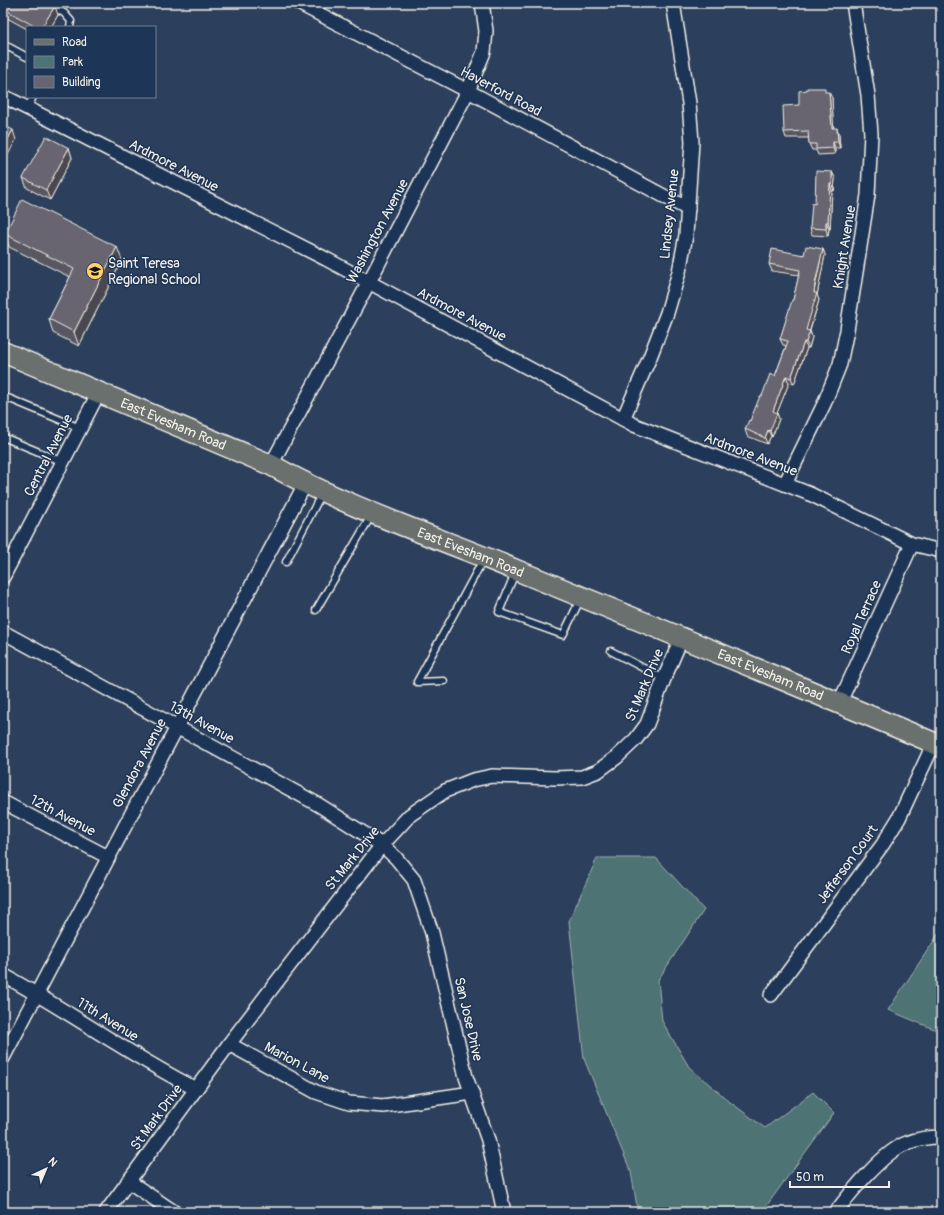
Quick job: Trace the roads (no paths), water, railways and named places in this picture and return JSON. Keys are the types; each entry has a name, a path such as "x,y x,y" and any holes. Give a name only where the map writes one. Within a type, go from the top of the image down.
{"main road":[{"name":"East Evesham Road","path":"3,352 271,465 314,488 373,513 682,637 937,744"}],"street":[{"name":"Haverford Road","path":"298,3 468,91 688,209"},
{"name":"Washington Avenue","path":"271,465 369,282 468,91 484,52 486,31 482,3"},
{"name":"Lindsey Avenue","path":"623,419 667,313 679,272 686,235 692,142 690,103 673,3"},
{"name":"Knight Avenue","path":"785,484 824,404 840,364 847,330 868,195 871,134 868,95 854,3"},
{"name":"Ardmore Avenue","path":"3,96 30,103 369,282 634,425 810,494 912,544 941,551"},
{"name":"Central Avenue","path":"3,577 99,392"},
{"name":"Glendora Avenue","path":"3,1058 176,726 314,488"},
{"name":"Royal Terrace","path":"840,704 912,544"},
{"name":"13th Avenue","path":"3,632 319,805 382,845"},
{"name":"St Mark Drive","path":"106,1212 229,1044 382,845 410,815 445,791 473,780 492,776 555,778 582,777 598,771 617,758 636,739 647,724 682,637"},
{"name":"Jefferson Court","path":"771,995 883,844 899,818 937,744"},
{"name":"12th Avenue","path":"3,802 108,856"},
{"name":"San Jose Drive","path":"382,845 396,858 414,880 432,933 466,1077 488,1140 504,1212"},
{"name":"11th Avenue","path":"3,975 37,994 161,1071 196,1089"},
{"name":"Marion Lane","path":"229,1044 316,1092 349,1103 383,1106 472,1093"},
{"path":"836,1212 850,1193 886,1155 906,1143 941,1136"},
{"path":"128,1181 174,1212"}],"lane":[{"path":"45,3 64,13 71,21 70,26"},
{"path":"3,44 26,56"},
{"path":"3,396 80,428"},
{"path":"3,437 63,462"},
{"path":"286,562 314,488"},
{"path":"316,610 373,513"},
{"path":"444,681 417,682 484,557"},
{"path":"516,570 499,612 563,635 582,597"},
{"path":"611,651 664,679"}],"place":[{"name":"Saint Teresa Regional School","path":"95,271"}]}
